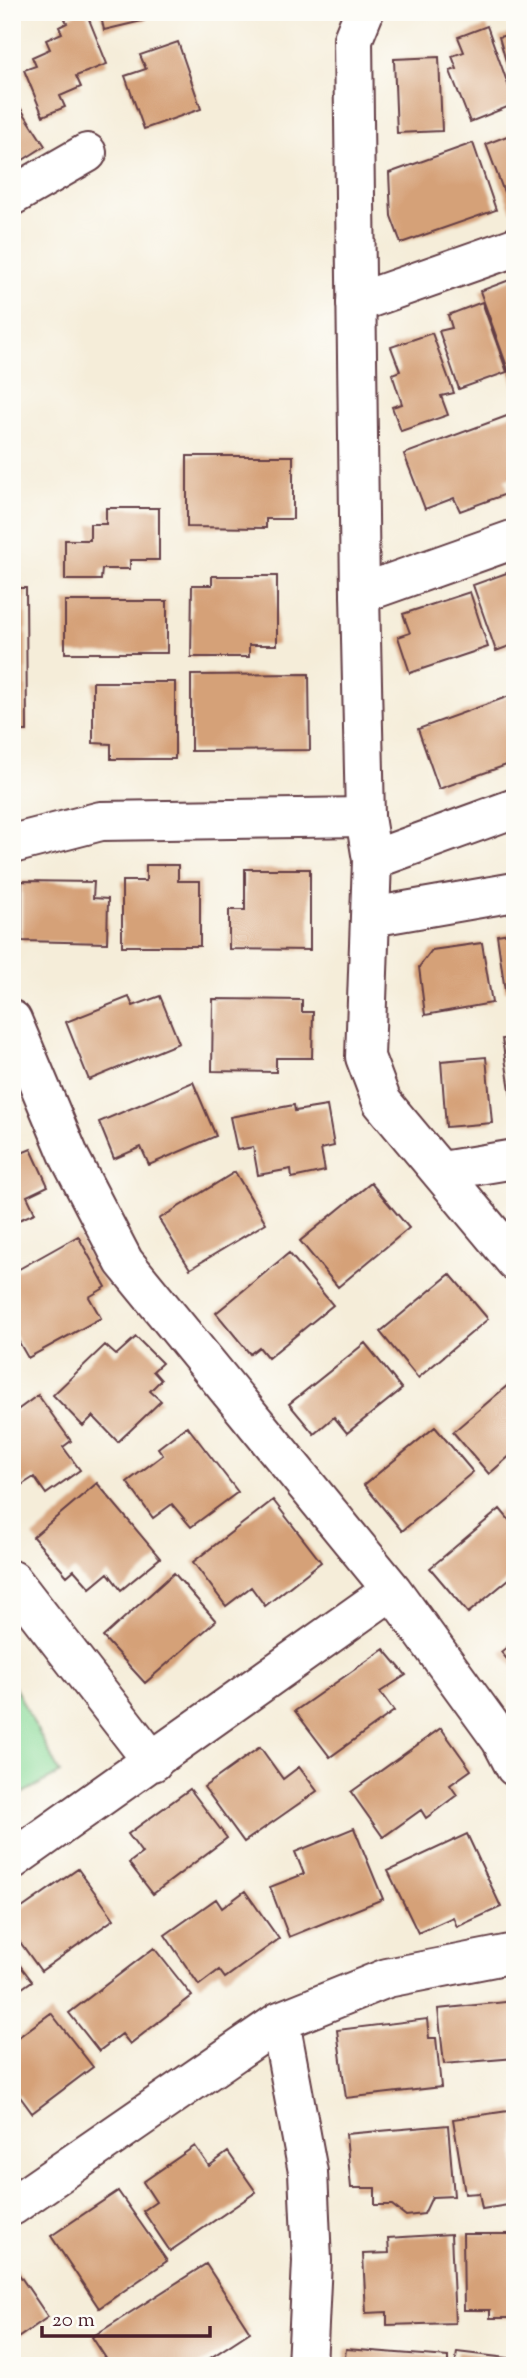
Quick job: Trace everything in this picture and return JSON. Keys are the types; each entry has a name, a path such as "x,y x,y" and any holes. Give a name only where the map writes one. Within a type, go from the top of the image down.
{"street":[{"path":"364,12 353,39 365,817 372,860 365,1057 382,1102 515,1261"},
{"path":"12,196 87,153"},
{"path":"356,303 515,247"},
{"path":"360,594 515,539"},
{"path":"372,860 515,808"},
{"path":"12,844 101,821 365,817"},
{"path":"371,917 515,892"},
{"path":"12,1020 70,1158 124,1262 392,1590 501,1740 515,1767"},
{"path":"442,1171 515,1160"},
{"path":"12,1580 153,1762"},
{"path":"12,1860 392,1590"},
{"path":"12,2206 280,2021 387,1978 515,1953"},
{"path":"280,2021 308,2172 312,2261 300,2360"}],"green space":[{"path":"12,1682 60,1773 12,1799"}],"building":[{"path":"86,12 107,64 76,76 81,87 60,96 65,107 43,116 24,70 36,66 32,57 50,49 46,40 62,33 59,27 67,23 65,19"},
{"path":"100,12 143,12 146,20 104,30"},
{"path":"487,26 515,104 470,122 450,71 457,69 452,56 464,52 458,37"},
{"path":"515,33 515,89 514,89 499,37"},
{"path":"178,42 201,109 144,129 125,76 146,69 140,55"},
{"path":"439,57 442,131 397,133 394,59"},
{"path":"12,95 45,146 12,167"},
{"path":"515,133 515,209 511,211 486,144"},
{"path":"473,143 496,210 401,243 391,216 389,173"},
{"path":"515,278 515,385 514,386 480,291"},
{"path":"482,302 507,372 459,389 439,331 452,328 448,315"},
{"path":"432,333 454,393 441,396 448,415 401,431 392,407 402,404 392,374 400,371 391,347"},
{"path":"515,413 515,476 505,480 509,493 460,511 454,498 425,509 404,454"},
{"path":"187,456 293,456 293,519 266,519 266,528 187,527"},
{"path":"106,508 159,508 159,560 130,560 130,569 102,569 101,580 65,580 65,540 90,540 90,524 106,524"},
{"path":"515,570 515,644 496,651 473,585"},
{"path":"212,576 277,576 277,645 249,645 249,657 191,657 192,585 212,585"},
{"path":"12,588 26,588 27,731 12,731"},
{"path":"470,592 488,647 410,673 398,637 410,633 403,614"},
{"path":"65,601 167,601 167,653 65,653"},
{"path":"309,674 310,750 191,751 191,675"},
{"path":"93,682 175,682 175,759 111,759 111,744 93,743"},
{"path":"515,694 515,762 439,789 418,729"},
{"path":"146,865 178,865 178,881 200,881 200,946 122,946 122,881 146,881"},
{"path":"245,869 310,869 310,950 229,949 229,910 245,910"},
{"path":"22,881 94,882 93,898 108,899 107,943 22,941"},
{"path":"515,932 515,990 505,991 497,935"},
{"path":"482,943 492,1003 425,1015 419,967 432,950"},
{"path":"160,996 179,1043 89,1080 66,1022 129,997 133,1006"},
{"path":"213,999 302,1000 302,1012 313,1012 312,1058 276,1058 276,1072 212,1071"},
{"path":"515,1037 515,1109 513,1109 502,1039"},
{"path":"486,1057 492,1123 446,1127 441,1061"},
{"path":"193,1082 216,1136 149,1165 141,1147 114,1159 99,1122"},
{"path":"294,1105 295,1111 327,1106 334,1146 321,1149 325,1171 292,1178 291,1169 258,1175 253,1147 237,1150 230,1117"},
{"path":"31,1149 48,1186 27,1196 35,1213 12,1223 12,1157"},
{"path":"235,1172 266,1223 190,1269 159,1219"},
{"path":"371,1183 409,1228 338,1287 300,1241"},
{"path":"78,1236 106,1287 89,1297 101,1318 28,1358 12,1330 12,1273"},
{"path":"289,1253 333,1305 268,1358 259,1347 250,1354 216,1313"},
{"path":"450,1274 488,1319 418,1378 380,1332"},
{"path":"136,1337 162,1363 153,1371 161,1380 150,1391 161,1401 118,1442 93,1416 83,1426 53,1395 105,1345 116,1355"},
{"path":"365,1343 402,1389 347,1433 334,1417 314,1434 289,1404"},
{"path":"515,1379 515,1456 512,1454 489,1474 453,1432"},
{"path":"38,1395 71,1441 63,1447 80,1470 46,1494 34,1477 17,1488 12,1481 12,1414"},
{"path":"187,1426 238,1492 191,1527 172,1504 153,1518 127,1482 163,1455 158,1448"},
{"path":"435,1427 473,1472 402,1531 364,1485"},
{"path":"97,1483 160,1558 121,1590 108,1573 90,1588 74,1570 67,1576 33,1537"},
{"path":"273,1500 321,1562 265,1606 251,1587 226,1606 193,1562"},
{"path":"500,1509 515,1527 515,1574 468,1613 430,1568"},
{"path":"174,1573 216,1621 145,1683 103,1637"},
{"path":"515,1641 515,1669 501,1652"},
{"path":"384,1649 406,1675 380,1692 394,1711 330,1757 295,1711"},
{"path":"441,1728 471,1770 450,1785 457,1795 426,1818 421,1810 383,1837 351,1792"},
{"path":"260,1747 283,1779 299,1767 317,1791 244,1842 204,1787"},
{"path":"190,1789 227,1838 153,1894 129,1863 142,1853 128,1834"},
{"path":"354,1828 383,1899 289,1937 270,1887 304,1874 295,1852"},
{"path":"467,1834 501,1907 457,1927 453,1917 418,1933 388,1871"},
{"path":"78,1869 114,1919 41,1971 12,1931 12,1915"},
{"path":"245,1891 279,1939 225,1978 219,1970 199,1985 165,1935 216,1899 222,1908"},
{"path":"154,1948 192,1996 130,2044 122,2034 99,2051 69,2013"},
{"path":"12,1955 32,1981 12,1995"},
{"path":"515,2001 515,2058 444,2064 438,2009"},
{"path":"51,2013 93,2067 32,2113 18,2094 12,2098 12,2042"},
{"path":"427,2019 429,2038 436,2038 441,2087 346,2098 337,2030"},
{"path":"515,2110 515,2204 482,2209 479,2193 465,2194 453,2119"},
{"path":"448,2125 454,2196 432,2197 424,2214 406,2216 392,2205 375,2205 375,2188 351,2188 346,2134"},
{"path":"195,2146 209,2166 228,2152 256,2192 170,2251 143,2211 156,2202 143,2182"},
{"path":"118,2191 167,2261 99,2308 51,2236"},
{"path":"451,2234 455,2323 387,2325 387,2312 366,2313 363,2254 389,2253 388,2238"},
{"path":"463,2234 515,2234 515,2318 490,2318 490,2310 464,2310"},
{"path":"12,2264 48,2317 12,2342"},
{"path":"206,2264 250,2332 198,2366 111,2366 92,2337"},
{"path":"346,2349 448,2357 448,2366 344,2366"},
{"path":"457,2352 515,2359 515,2366 455,2366"}]}
